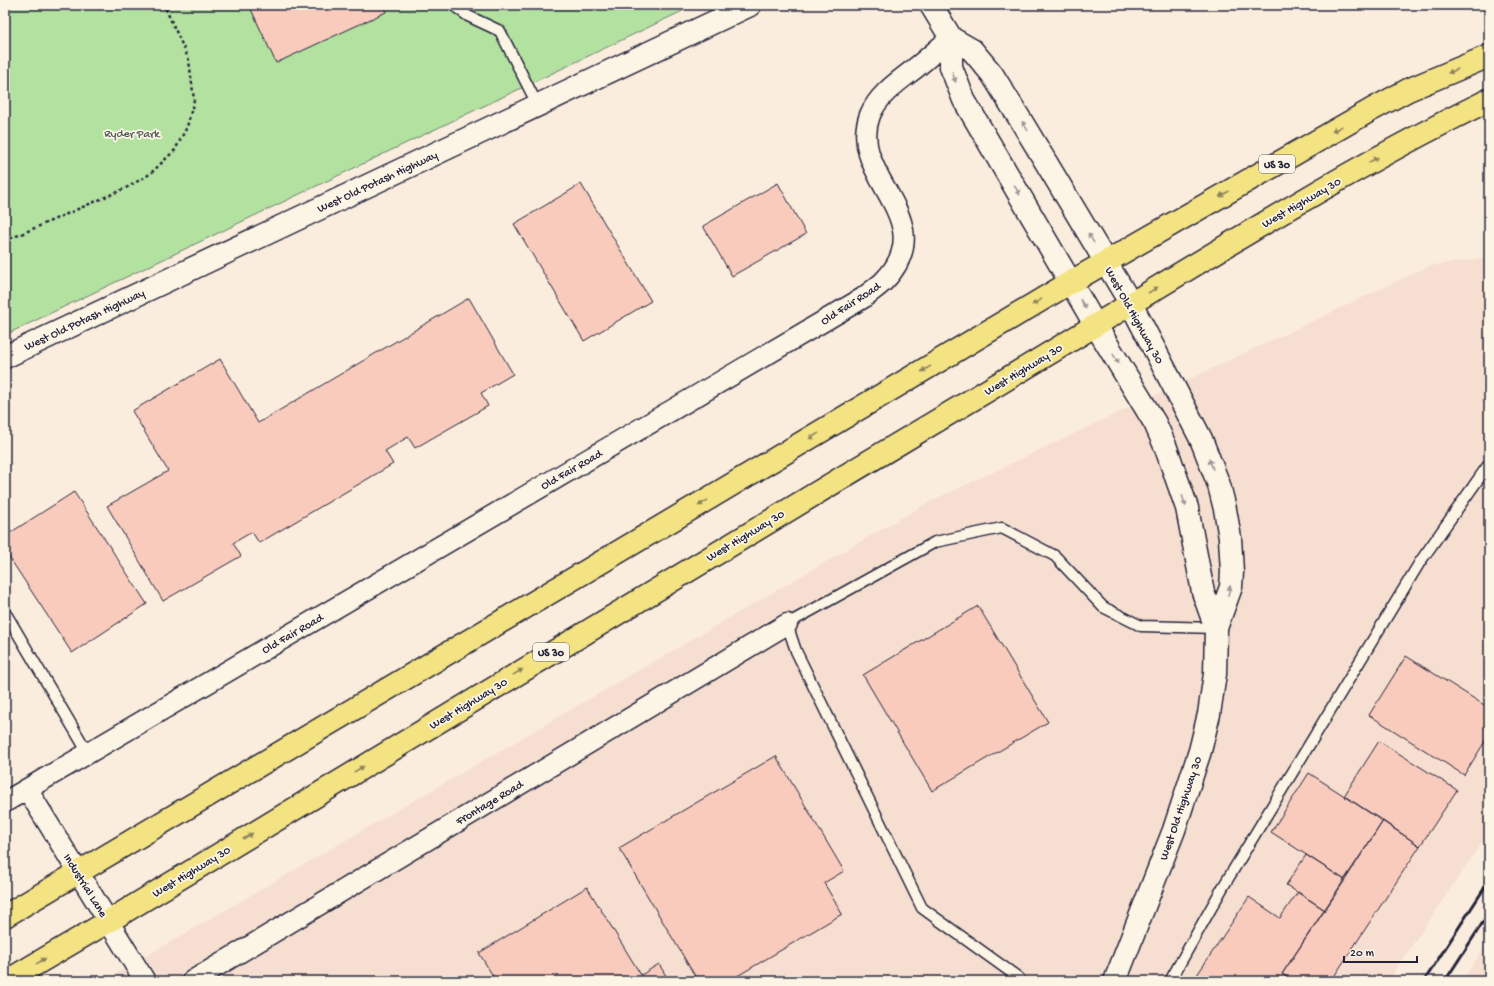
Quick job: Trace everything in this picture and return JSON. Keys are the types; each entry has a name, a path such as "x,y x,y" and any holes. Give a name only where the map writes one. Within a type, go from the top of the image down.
{"highway":[{"name":"US 30","path":"5,916 712,497 1070,282 1408,90 1489,56"},
{"name":"West Highway 30","path":"7,981 109,921 732,542 1096,326 1218,250 1379,156 1439,124 1489,100"}],"street":[{"name":"West Old Potash Highway","path":"5,357 750,5"},
{"name":"West Old Highway 30","path":"931,5 951,38 972,50 992,74 1130,304 1201,439 1219,485 1230,538 1232,572 1231,587 1216,628 1215,674 1209,714 1200,751 1174,830 1115,981"},
{"name":"West Old Highway 30","path":"951,38 951,67 964,100 1096,326 1155,423 1166,448 1187,508 1195,543 1202,586 1216,628"},
{"name":"Old Fair Road","path":"5,802 856,302 884,281 898,263 905,242 904,233 898,214 872,166 868,151 867,135 870,116 878,101 891,88 951,38"},
{"name":"Frontage Road","path":"192,981 787,624"},
{"name":"Industrial Lane","path":"27,789 145,981"}],"lane":[{"path":"454,5 468,16 500,31 538,106"},
{"path":"1170,981 1223,887 1420,562 1489,464"},
{"path":"1019,981 1019,978 922,908 796,651 787,624 935,542 1002,528 1055,556 1103,607 1142,626 1216,628"},
{"path":"5,612 88,753"}],"path":[{"path":"5,241 126,188 150,174 175,150 187,127 194,100 189,60 164,5"}],"shaded area":[{"path":"1489,257 1489,832 1388,981 103,981 927,503 1429,266"},
{"path":"1489,939 1489,981 1462,981"}],"green space":[{"name":"Ryder Park","path":"5,5 695,5 5,335"}],"building":[{"path":"249,5 383,5 386,12 276,63"},
{"path":"778,183 806,234 732,276 703,226"},
{"path":"581,184 651,301 584,341 514,224"},
{"path":"469,298 513,374 481,393 488,406 415,448 408,437 385,451 393,464 259,543 252,532 233,543 241,556 163,601 107,506 168,471 132,411 220,359 258,423"},
{"path":"74,492 147,604 72,653 5,551 5,536"},
{"path":"978,606 1048,722 932,791 863,675"},
{"path":"1406,656 1489,708 1489,735 1464,775 1369,715"},
{"path":"1379,741 1457,790 1420,846 1344,796"},
{"path":"776,756 844,871 824,883 842,914 729,981 698,981 619,848"},
{"path":"1309,773 1383,821 1345,880 1271,832"},
{"path":"1383,821 1420,846 1331,981 1294,981 1282,974"},
{"path":"1306,855 1345,880 1325,910 1286,885"},
{"path":"587,887 641,975 659,964 669,981 496,981 479,953"},
{"path":"1298,892 1325,910 1282,974 1294,981 1193,981 1249,897 1280,918"}],"railway":[{"path":"1424,981 1489,881"},
{"path":"1445,981 1489,913"}]}
